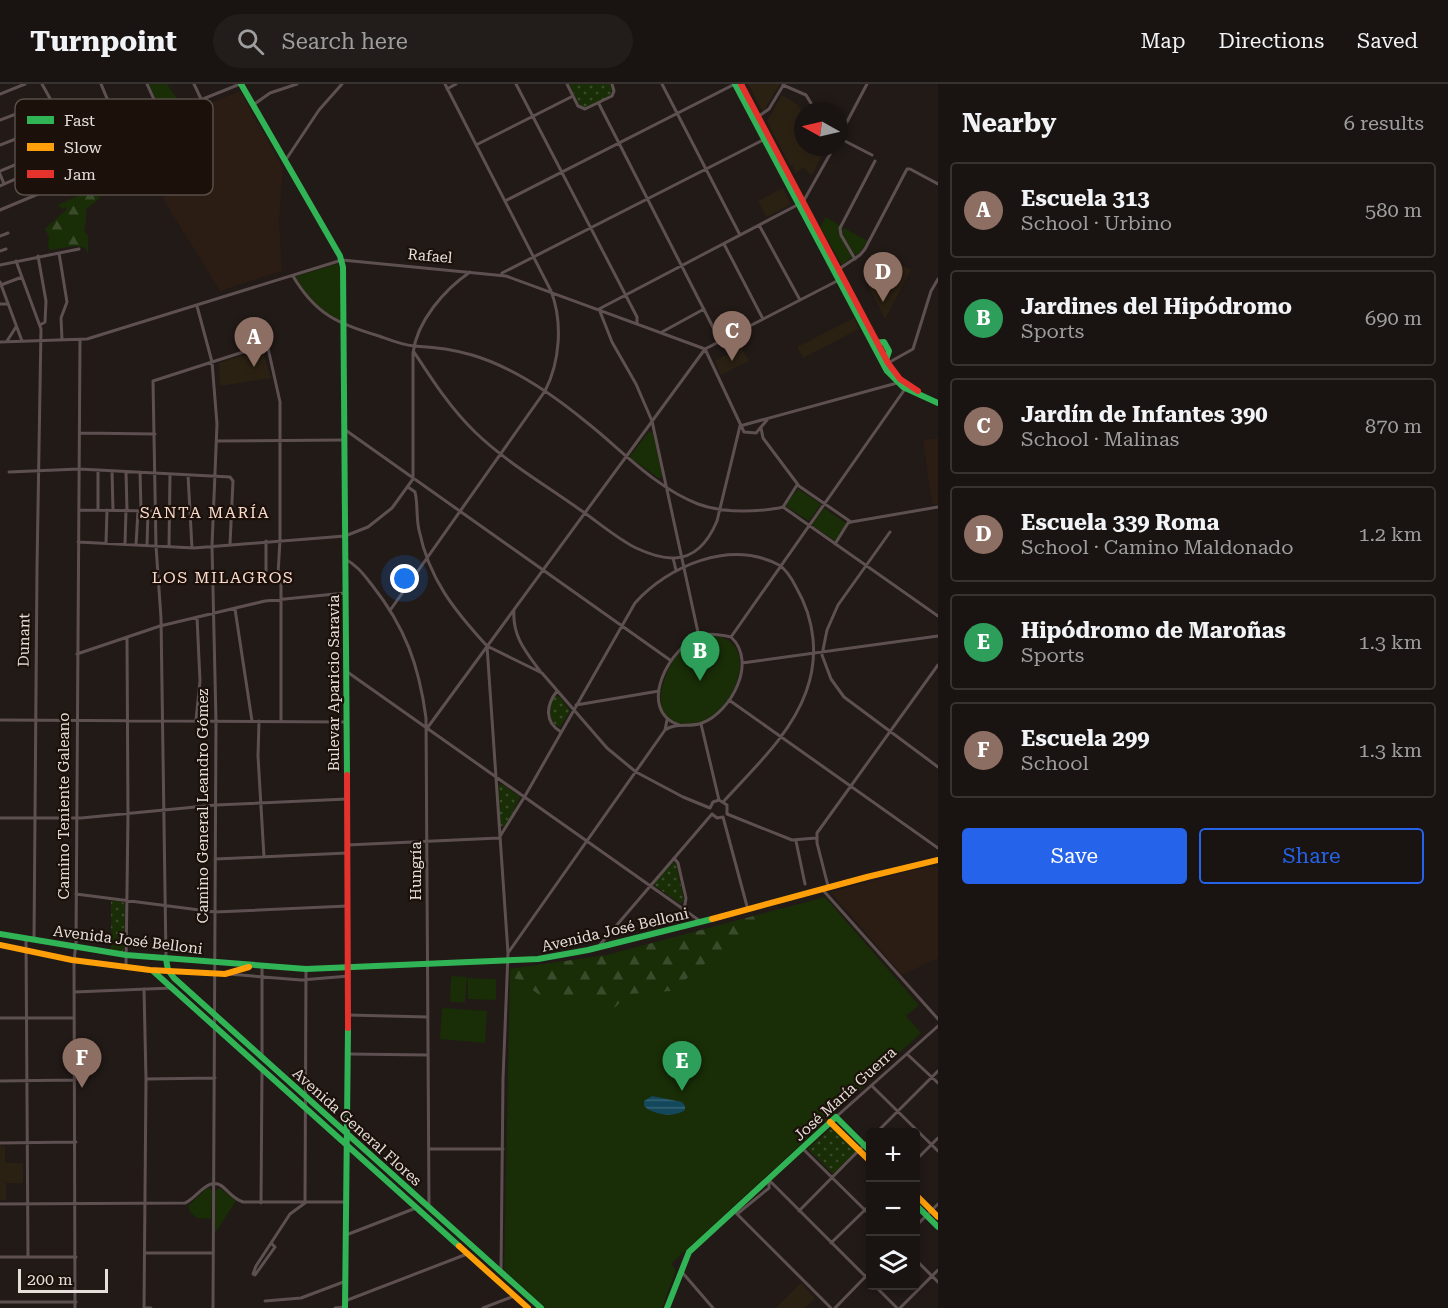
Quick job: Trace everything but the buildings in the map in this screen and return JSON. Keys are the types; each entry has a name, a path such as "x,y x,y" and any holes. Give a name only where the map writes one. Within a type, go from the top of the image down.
{"main road":[{"name":"Bulevar Aparicio Saravia","path":"241,84 342,260 349,976 345,1305"},
{"path":"735,84 763,140 839,269 886,371 905,389 938,401"},
{"path":"741,84 839,280 874,343"},
{"path":"874,343 883,342 886,346 889,353 887,361 903,382 938,401"},
{"name":"Avenida José Belloni","path":"0,934 126,955 262,968 306,969 507,962 545,959 597,949 938,860"},
{"name":"Avenida José Belloni","path":"0,945 26,952 153,971 226,974 253,967"},
{"path":"166,959 168,970"},
{"name":"Avenida General Flores","path":"168,970 214,1015 541,1308"},
{"name":"Avenida General Flores","path":"153,971 528,1308"},
{"path":"836,1117 866,1146"},
{"name":"José María Guerra","path":"667,1308 689,1252 735,1213 836,1117"},
{"path":"830,1122 866,1157"},
{"path":"920,1199 938,1217"},
{"path":"920,1211 938,1227"}],"street":[{"path":"0,94 26,84"},
{"path":"42,84 50,99"},
{"path":"101,84 107,99"},
{"path":"147,84 154,99"},
{"path":"194,84 202,99"},
{"path":"204,99 241,84"},
{"path":"253,105 270,93 297,84"},
{"path":"285,161 319,110 342,84"},
{"path":"390,609 545,391 554,369 559,341 551,291 445,84"},
{"path":"447,88 456,84"},
{"path":"516,84 637,317 637,323"},
{"path":"567,84 578,106 582,109 587,109 609,98 613,93 612,84"},
{"path":"662,84 741,235"},
{"path":"505,201 735,84"},
{"path":"848,120 867,84"},
{"path":"757,117 769,110 784,85 797,88 810,102"},
{"path":"476,145 573,96"},
{"path":"599,104 720,341"},
{"path":"0,120 15,114"},
{"path":"0,145 15,139"},
{"path":"500,274 763,140"},
{"path":"848,142 872,155"},
{"path":"699,636 652,422 636,384 612,342 599,309 800,204 829,156"},
{"path":"855,259 841,235 841,225 875,161"},
{"path":"2,185 0,173 15,166"},
{"path":"839,269 855,259 869,243 907,169 938,184"},
{"path":"0,210 36,195"},
{"path":"759,225 800,300"},
{"path":"0,236 8,233"},
{"path":"724,244 763,319"},
{"path":"0,251 6,249"},
{"path":"0,265 79,249"},
{"path":"59,253 66,297 66,306 61,318 62,340"},
{"path":"16,261 40,325 45,322 47,310 38,256"},
{"name":"Rafael","path":"0,342 80,340 342,260 500,274 705,349"},
{"path":"78,542 192,548 345,536 368,527 385,515 413,478 413,349 424,323 437,303 451,288 472,272"},
{"path":"22,276 1,283 22,341"},
{"path":"293,276 306,297 317,309 343,324 413,349 439,347 481,358 507,369 545,391 585,420 626,456 667,487 698,504 720,509 747,510 783,507 938,616"},
{"path":"887,361 913,349 931,291 938,279"},
{"path":"427,728 705,349 839,280"},
{"path":"0,304 8,304"},
{"name":"Camino General Leandro Gómez","path":"197,306 212,362 217,441 212,546 216,721 213,1308"},
{"path":"662,332 704,309"},
{"path":"6,341 15,331 16,325"},
{"name":"Dunant","path":"28,1257 26,952 30,939 35,818 40,325"},
{"name":"Camino Teniente Galeano","path":"75,1308 74,960 80,340"},
{"path":"166,959 163,720 156,546 153,381 265,345 268,348 280,402 278,574"},
{"path":"413,349 447,401 475,432 500,454 636,548 673,558 693,554 708,540 717,521 740,426"},
{"path":"705,349 740,426 746,433"},
{"path":"413,369 424,367"},
{"path":"740,426 897,383"},
{"path":"731,637 905,389"},
{"path":"737,442 746,433 753,433 761,429 767,419"},
{"path":"755,423 797,485 851,522"},
{"path":"344,429 670,660"},
{"path":"80,433 155,434"},
{"path":"753,433 763,438"},
{"path":"217,441 344,440"},
{"path":"9,472 79,469 230,477 233,481 230,544"},
{"path":"98,470 98,510"},
{"path":"112,471 113,510"},
{"path":"125,544 126,472"},
{"path":"136,545 140,472"},
{"path":"169,547 170,474"},
{"path":"188,475 192,548"},
{"path":"783,507 797,485"},
{"path":"408,487 416,492 418,527 426,558 448,602 487,646 542,673"},
{"path":"835,543 848,523 938,507"},
{"path":"79,510 156,511"},
{"path":"106,543 107,510"},
{"path":"147,545 148,510"},
{"path":"890,532 832,616 822,652 826,668 838,690 851,704 938,767"},
{"path":"266,541 266,572"},
{"path":"693,554 696,562"},
{"path":"499,838 634,603 644,592 684,566 723,556 752,557 781,566 790,576 806,608 812,631 814,653 805,695 796,713 781,736 724,801"},
{"path":"673,558 676,570"},
{"name":"Hungría","path":"345,560 357,568 390,609 417,667 424,697 427,728 429,1207"},
{"path":"281,579 281,721"},
{"path":"77,654 160,626 280,598 345,593"},
{"path":"235,609 252,721"},
{"path":"514,609 518,638 542,673 607,748 636,772 683,797 710,808"},
{"path":"195,721 200,694 197,617"},
{"path":"508,953 665,730 679,725 701,724 718,713 729,700 739,681 742,663 738,646 731,637 717,634 699,636 670,660 659,691 661,708 667,718 679,725"},
{"path":"742,663 938,636"},
{"path":"126,967 127,638"},
{"path":"487,646 508,953 503,1079 501,1272"},
{"path":"938,665 816,838 825,888 938,1019"},
{"path":"346,671 701,922"},
{"path":"557,690 549,702 548,714 552,724 561,732"},
{"path":"576,705 659,691"},
{"path":"729,700 938,848"},
{"path":"665,730 667,718"},
{"path":"0,720 346,722"},
{"path":"259,721 258,756 264,857"},
{"path":"701,724 719,800"},
{"path":"0,818 77,818 216,805 346,799"},
{"path":"748,910 725,816 728,807 724,801 713,802 710,808 712,814 717,818 725,816 796,841 816,838"},
{"path":"597,949 712,814"},
{"path":"215,859 499,838"},
{"path":"796,841 805,884"},
{"path":"674,858 678,863 686,898 684,910"},
{"path":"76,894 215,912 347,906"},
{"path":"690,916 692,925"},
{"path":"262,968 262,1056"},
{"path":"305,1203 306,969"},
{"name":"Avenida José Belloni","path":"226,974 306,980 349,976"},
{"path":"74,992 174,988"},
{"path":"144,989 146,1079 144,1308 151,1308"},
{"path":"348,1015 428,1017"},
{"path":"0,1018 74,1018"},
{"name":"José María Guerra","path":"836,1117 938,1026"},
{"path":"348,1054 428,1055"},
{"path":"907,1054 938,1083"},
{"path":"261,1203 262,1067"},
{"path":"881,1128 938,1071"},
{"path":"146,1079 215,1078"},
{"path":"0,1081 75,1080"},
{"path":"872,1086 938,1151"},
{"path":"920,1155 938,1138"},
{"path":"0,1143 76,1142"},
{"path":"802,1148 865,1210 831,1243"},
{"path":"430,1149 503,1149"},
{"path":"799,1211 860,1151 866,1149"},
{"path":"735,1213 833,1308 866,1277 768,1180"},
{"path":"0,1204 186,1203 207,1185 214,1183 221,1185 240,1201 261,1203 346,1202"},
{"path":"272,1244 275,1247 255,1275 253,1274 290,1214 305,1203"},
{"path":"920,1221 938,1204"},
{"path":"346,1236 417,1207"},
{"path":"145,1253 213,1253"},
{"path":"335,1308 467,1253"},
{"path":"0,1257 76,1257"},
{"path":"920,1265 938,1282"},
{"path":"680,1270 713,1308"},
{"path":"879,1290 899,1308 938,1270"},
{"path":"265,1301 301,1298 346,1281"},
{"path":"483,1308 514,1296"},
{"path":"0,1302 76,1302"}],"shaded area":[{"path":"748,84 780,84 763,112"},
{"path":"240,91 283,168 279,221 282,271 220,291 163,199 164,195 213,195 213,102"},
{"path":"782,95 794,102 794,156 822,156 812,175 803,167 796,173 792,165 790,166 767,121"},
{"path":"783,188 790,205 766,217 758,201"},
{"path":"882,254 911,270 885,319 867,283"},
{"path":"854,318 859,329 803,358 797,347"},
{"path":"741,347 749,361 721,375 715,361"},
{"path":"262,350 271,378 220,386 219,363"},
{"path":"938,438 938,504 932,504 923,440"},
{"path":"938,866 938,958 902,975 831,892"},
{"path":"0,1146 5,1146 5,1163 23,1163 23,1183 6,1183 6,1200 0,1200"},
{"path":"801,1283 815,1298 805,1308 776,1308"}],"green space":[{"path":"149,84 167,84 177,99 156,99"},
{"path":"569,84 610,84 612,89 610,96 585,108 580,105"},
{"path":"80,195 101,195 85,210 87,211 85,219 87,219 84,230 88,236 88,254 85,248 75,246 50,250 48,247 49,237 45,229 67,209 65,207 62,209 58,205"},
{"path":"826,217 839,225 839,235 852,257 842,265 820,227"},
{"path":"842,227 868,241 857,256 843,236"},
{"path":"336,264 341,266 342,318 339,320 314,302 296,278"},
{"path":"649,431 653,433 662,475 660,479 630,456"},
{"path":"798,489 821,504 809,521 787,507 786,504"},
{"path":"824,508 847,524 835,541 812,525"},
{"path":"715,636 730,642 738,653 740,668 736,684 727,700 715,713 700,722 683,724 671,720 663,712 661,690 671,665 688,645 699,639"},
{"path":"556,696 560,697 570,711 559,727 550,717 552,701"},
{"path":"502,784 520,797 507,824 503,827 500,825 498,786"},
{"path":"672,862 676,864 684,900 681,904 654,883"},
{"path":"825,897 919,1005 906,1016 921,1033 671,1264 676,1270 662,1308 546,1308 504,1270 510,969 607,955"},
{"path":"111,900 125,904 122,953 111,951"},
{"path":"784,908 770,923 716,955 671,991 628,994 610,1010 594,1008 590,994 561,1000 547,998 522,981 513,978 510,969 607,955"},
{"path":"451,976 467,977 465,1002 450,1002"},
{"path":"468,978 496,979 496,1000 468,999"},
{"path":"442,1008 487,1011 485,1043 440,1039"},
{"path":"832,1127 857,1151 833,1174 808,1149"},
{"path":"208,1187 212,1191 211,1219 197,1218 190,1212 188,1206"},
{"path":"220,1188 236,1201 215,1233 215,1191"}],"water":[{"path":"652,1096 682,1102 685,1110 670,1115 653,1112 644,1106 644,1101"}],"traffic: fast":[{"path":"241,84 340,256 343,267 347,775"},
{"path":"735,84 887,371 903,387 938,403"},
{"path":"874,343 884,342 889,351 886,360"},
{"path":"0,934 126,955 306,969 538,959 588,950 712,919"},
{"path":"166,959 168,970 174,978 541,1308"},
{"path":"153,971 459,1246"},
{"path":"345,1308 348,1028"},
{"path":"667,1308 689,1252 836,1117 866,1147"},
{"path":"920,1209 938,1227"}],"traffic: slow":[{"path":"712,919 938,860"},
{"path":"0,945 72,960 150,970 225,974 249,967"},
{"path":"830,1122 866,1157"},
{"path":"920,1199 938,1217"},
{"path":"459,1246 528,1308"}],"traffic: jam":[{"path":"741,84 888,363 900,379 918,391"},
{"path":"347,775 348,1028"}],"place":[{"name":"Escuela 339 Roma","path":"883,302"},
{"name":"Jardín de Infantes 390","path":"732,361"},
{"name":"Escuela 313","path":"254,367"},
{"name":"Jardines del Hipódromo","path":"700,681"},
{"name":"Escuela 299","path":"82,1088"},
{"name":"Hipódromo de Maroñas","path":"682,1091"}],"district":[{"name":"SANTA MARÍA","path":"205,512"},
{"name":"LOS MILAGROS","path":"223,577"}]}
